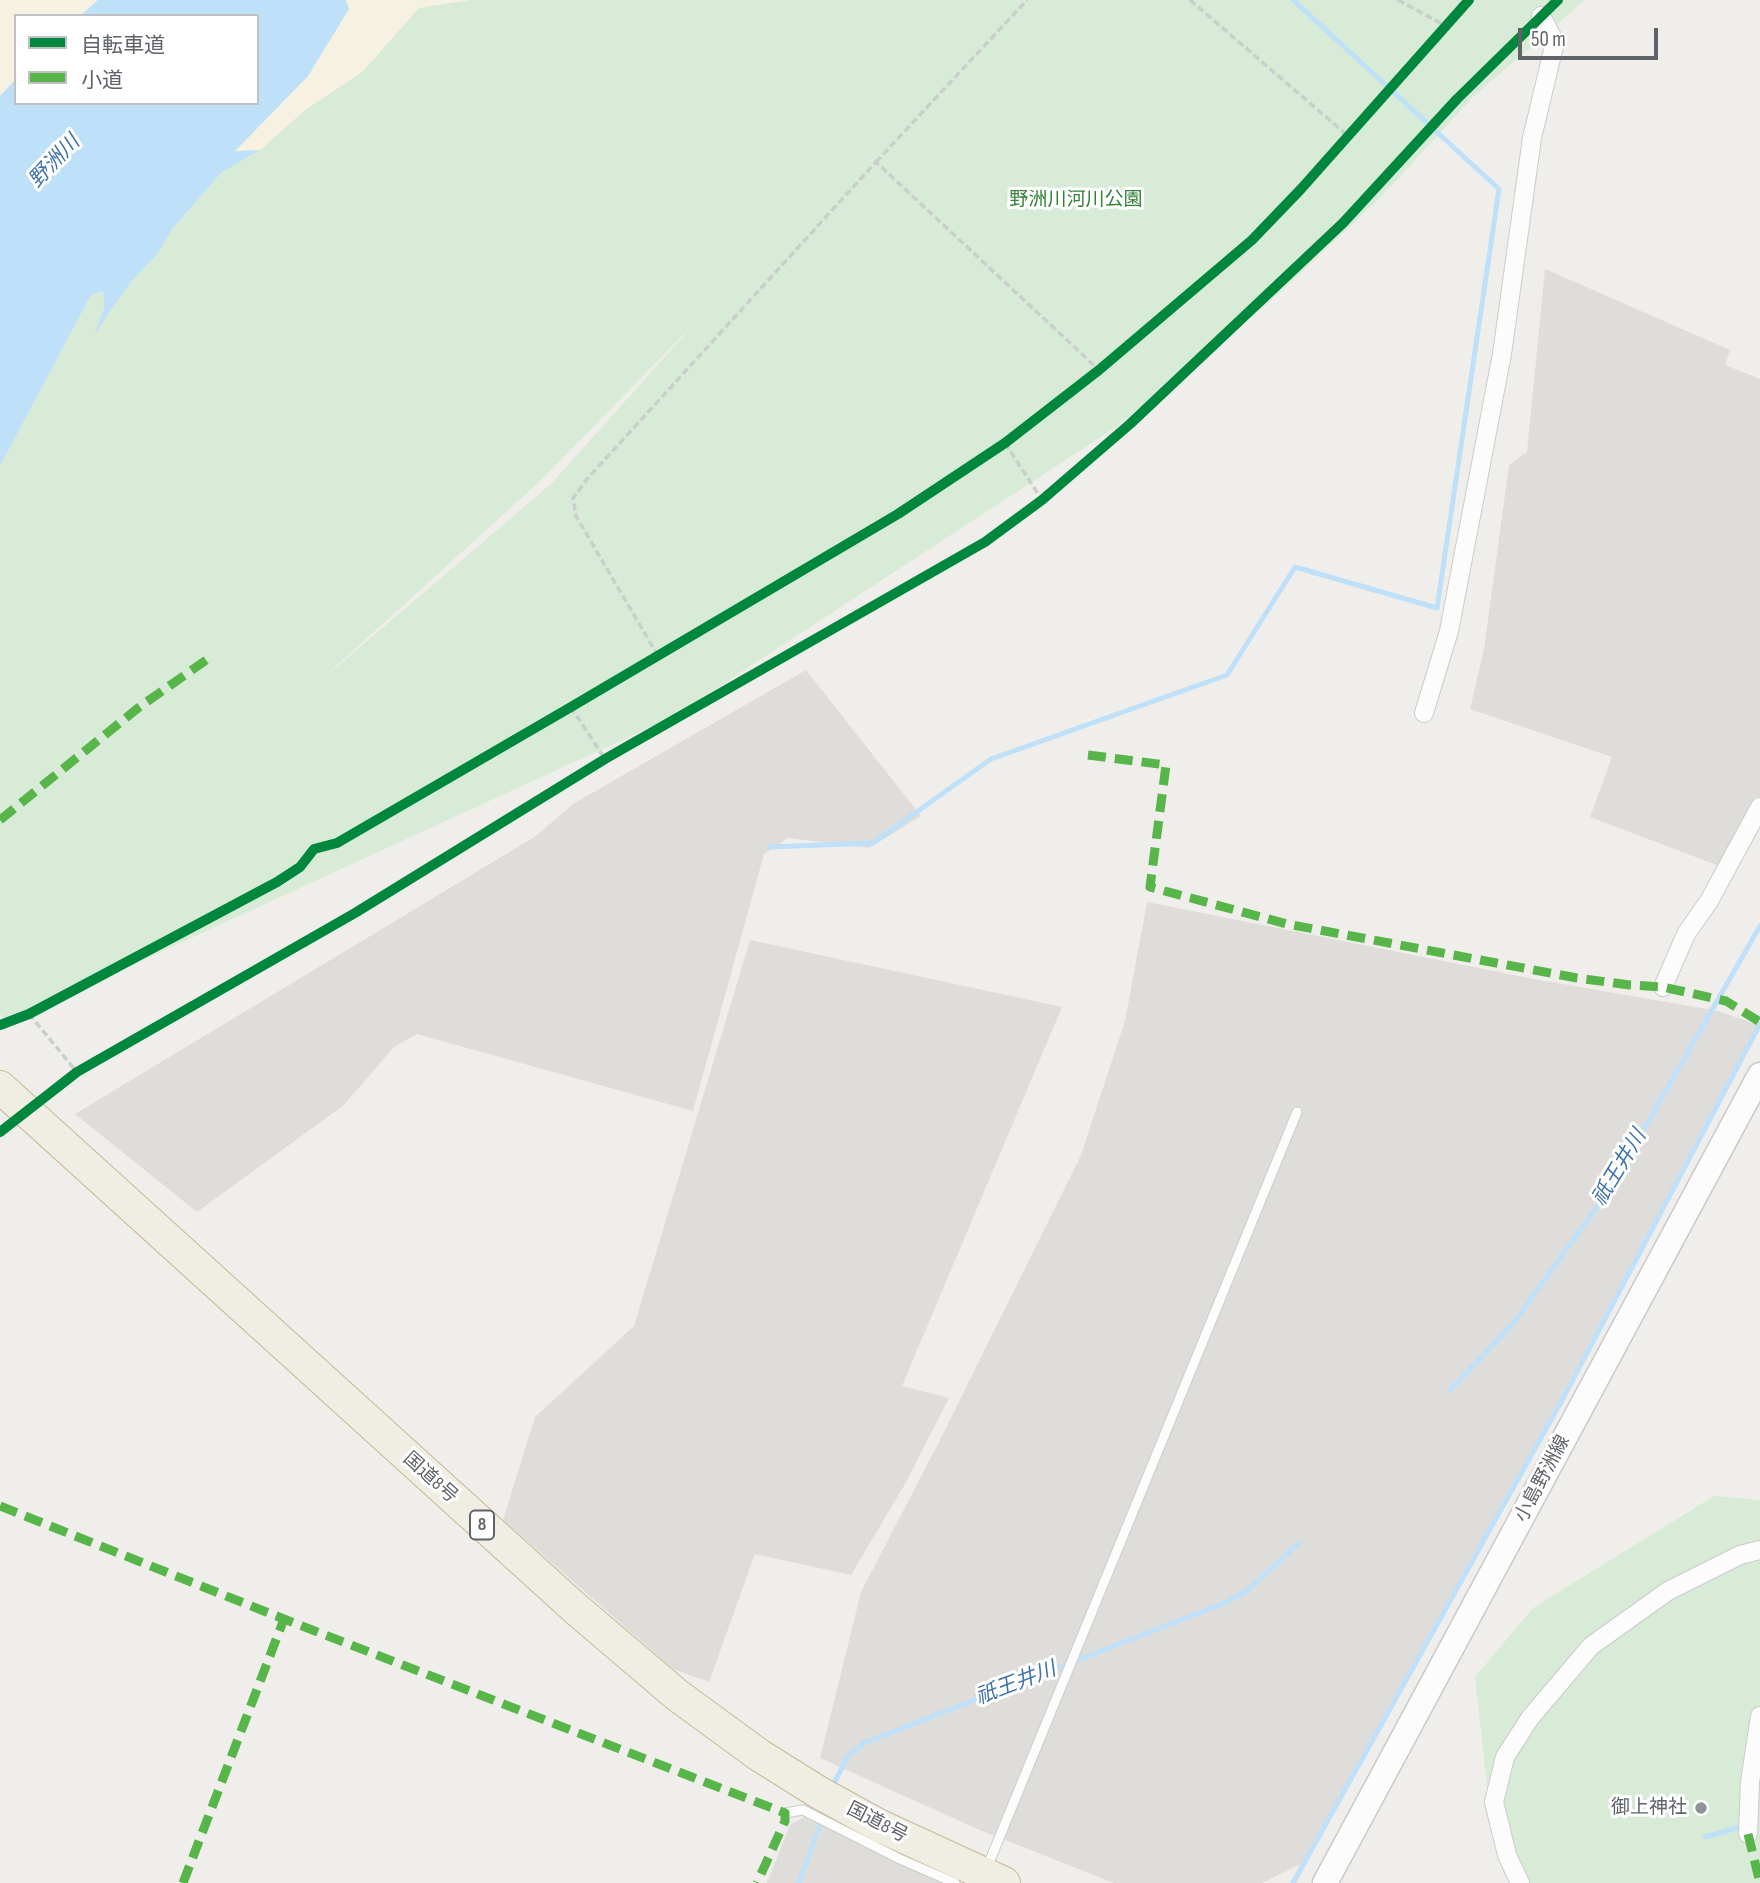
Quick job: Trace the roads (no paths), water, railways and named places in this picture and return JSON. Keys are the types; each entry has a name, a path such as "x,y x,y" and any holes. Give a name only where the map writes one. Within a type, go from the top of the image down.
{"highway":[{"name":"国道8号","path":"6,1092 576,1609 677,1695 759,1755 818,1792 981,1880"}],"main road":[{"name":"小島野洲線","path":"1325,1883 1760,1075"}],"street":[{"path":"1424,713 1449,631 1502,354 1532,138 1555,42 1541,16"},
{"path":"1663,987 1686,934 1709,901 1760,807"},
{"path":"1519,1882 1507,1854 1494,1802 1505,1757 1530,1718 1591,1646 1668,1591 1740,1555 1760,1549"},
{"path":"1748,1834 1750,1782 1760,1716"}],"lane":[{"path":"785,1813 803,1810 900,1859 981,1880 1297,1112"}],"water":[{"name":"野洲川","path":"98,0 346,0 349,9 308,76 235,151 260,150 221,173 172,229 159,252 130,283 94,335 104,308 103,291 91,295 0,466 0,96 14,81 14,105 259,105 259,14 82,14"}],"waterway":[{"path":"769,847 873,843 991,759 1227,675 1295,567 1437,608 1499,189 1293,0"},
{"name":"祇王井川","path":"1450,1390 1512,1325 1609,1190 1760,926"},
{"path":"1293,1883 1567,1391 1760,1024"},
{"name":"祇王井川","path":"832,1787 848,1756 864,1743 1227,1602 1248,1590 1299,1543"},
{"name":"祇王井川","path":"799,1883 826,1807"},
{"path":"1705,1837 1744,1826"}],"place":[{"name":"御上神社","path":"1701,1808"}],"park label":[{"name":"野洲川河川公園","path":"1076,200"}]}
